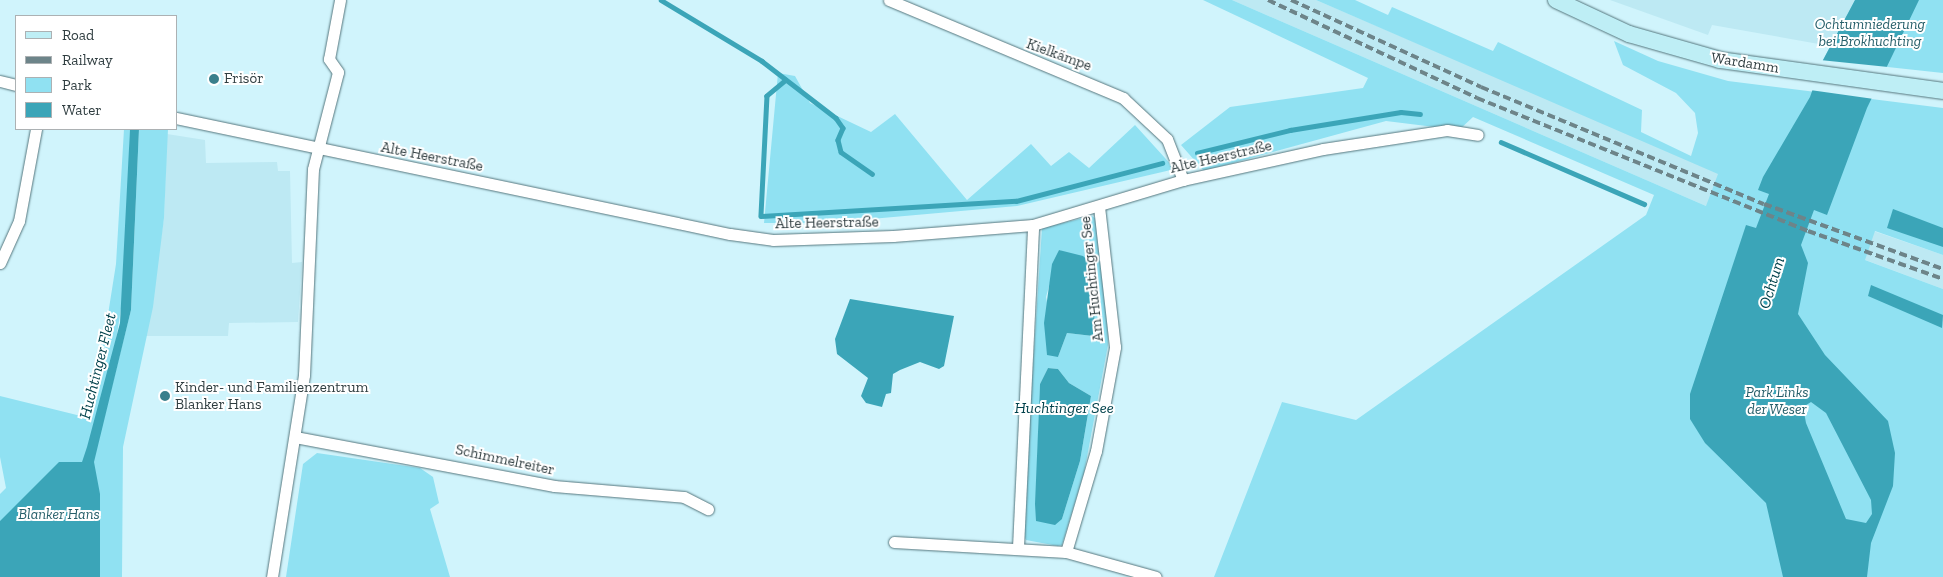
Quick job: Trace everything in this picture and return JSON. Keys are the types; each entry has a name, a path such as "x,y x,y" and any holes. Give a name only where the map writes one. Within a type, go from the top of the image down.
{"street":[{"path":"272,577 295,437 309,322 313,169 338,72 329,59 340,0"},
{"name":"Kielkämpe","path":"889,0 1123,98 1167,139 1183,180"},
{"name":"Wardamm","path":"1556,0 1629,34 1688,52 1808,72 1943,91"},
{"path":"0,81 15,85"},
{"name":"Alte Heerstraße","path":"178,118 319,149 773,240 893,236 1033,225 1099,207 1183,180 1322,149 1447,130 1478,134"},
{"path":"0,263 19,221 36,130"},
{"name":"Am Huchtinger See","path":"1066,552 1096,451 1115,347 1099,207"},
{"path":"1018,547 1033,225"},
{"name":"Schimmelreiter","path":"295,437 554,486 684,497 708,509"},
{"path":"894,542 1018,547 1066,552 1156,577"}],"shaded area":[{"path":"1232,0 1316,0 1769,194 1706,206"},
{"path":"1610,0 1855,0 1830,46 1712,25 1708,35"},
{"path":"167,134 205,140 206,163 277,162 278,171 290,171 292,263 302,262 298,322 229,323 228,336 146,336 164,218"},
{"path":"1827,215 1943,255 1943,289 1804,237"}],"green space":[{"name":"Park Links der Weser","path":"1203,0 1232,0 1706,206 1718,174 1316,0 1355,0 1388,15 1392,7 1493,51 1498,42 1642,110 1641,132 1691,156 1698,133 1695,113 1676,93 1623,65 1614,41 1658,61 1728,81 1943,108 1943,255 1875,231 1865,260 1943,289 1943,577 1214,577 1282,402 1356,420 1646,215 1654,195 1473,117 1459,130 1386,121 1204,171 1181,145 1230,107 1363,88 1368,78"},
{"name":"Ochtumniederung bei Brokhuchting","path":"1855,0 1943,0 1943,73 1823,60"},
{"path":"778,73 795,76 810,103 871,132 895,114 967,200 1031,144 1051,166 1069,152 1089,168 1135,125 1175,169 1017,206 826,223 764,223"},
{"name":"Blanker Hans","path":"124,130 130,130 126,277 103,422 131,310 139,130 168,130 164,218 153,307 123,447 122,577 0,577 0,494 6,488 0,457 0,396 85,417 97,384 116,264"},
{"path":"1092,216 1096,219 1107,300 1108,345 1084,473 1062,545 1058,546 1026,540 1022,532 1042,228","holes":["1059,250 1091,263 1096,297 1093,336 1067,333 1058,357 1046,297","1048,368 1058,369 1069,383 1091,396 1080,461 1062,519 1037,471 1040,384"]},
{"path":"317,453 420,468 433,477 439,503 430,509 450,577 286,577 303,464"}],"water":[{"name":"Ochtum","path":"1855,0 1919,0 1867,108 1827,215 1814,210 1801,245 1808,263 1798,314 1825,355 1888,421 1895,453 1893,486 1871,543 1867,577 1783,577 1766,503 1705,443 1690,419 1690,394 1746,225 1756,228 1769,194 1758,190 1763,177 1810,97 1823,60","holes":["1811,402 1826,413 1871,500 1872,514 1866,523 1846,519 1806,423 1803,407"]},
{"name":"Blanker Hans","path":"130,130 139,130 131,310 94,462 100,494 100,577 0,577 0,521 59,462 82,462 120,323"},
{"path":"1893,209 1943,228 1943,247 1887,228"},
{"name":"Huchtinger See","path":"1059,250 1083,256 1091,263 1096,297 1093,336 1067,333 1058,357 1047,355 1044,323 1052,264"},
{"path":"1871,285 1943,315 1942,328 1868,296"},
{"path":"850,299 954,316 944,366 939,369 920,362 900,370 893,374 891,393 886,394 882,407 866,403 861,396 868,378 837,354 835,339"},
{"name":"Huchtinger See","path":"1048,368 1058,369 1069,383 1091,396 1080,461 1062,519 1055,525 1036,521 1035,504 1040,384"}],"pier":[{"path":"1820,60 1888,67 1874,99 1810,90"}],"waterway":[{"path":"661,0 762,61 836,118 843,128 838,140 841,152 872,174"},
{"path":"786,80 767,96 761,216 1016,201 1162,163"},
{"path":"1197,153 1290,130 1401,112 1420,114"},
{"path":"1501,142 1644,204"}],"railway":[{"path":"1268,0 1477,98 1808,231 1943,279"},
{"path":"1291,0 1481,87 1764,204 1943,269"}],"place":[{"name":"Frisör","path":"214,79"},
{"name":"Kinder- und Familienzentrum Blanker Hans","path":"165,396"}],"water label":[{"name":"Huchtinger Fleet","path":"98,366"}]}
